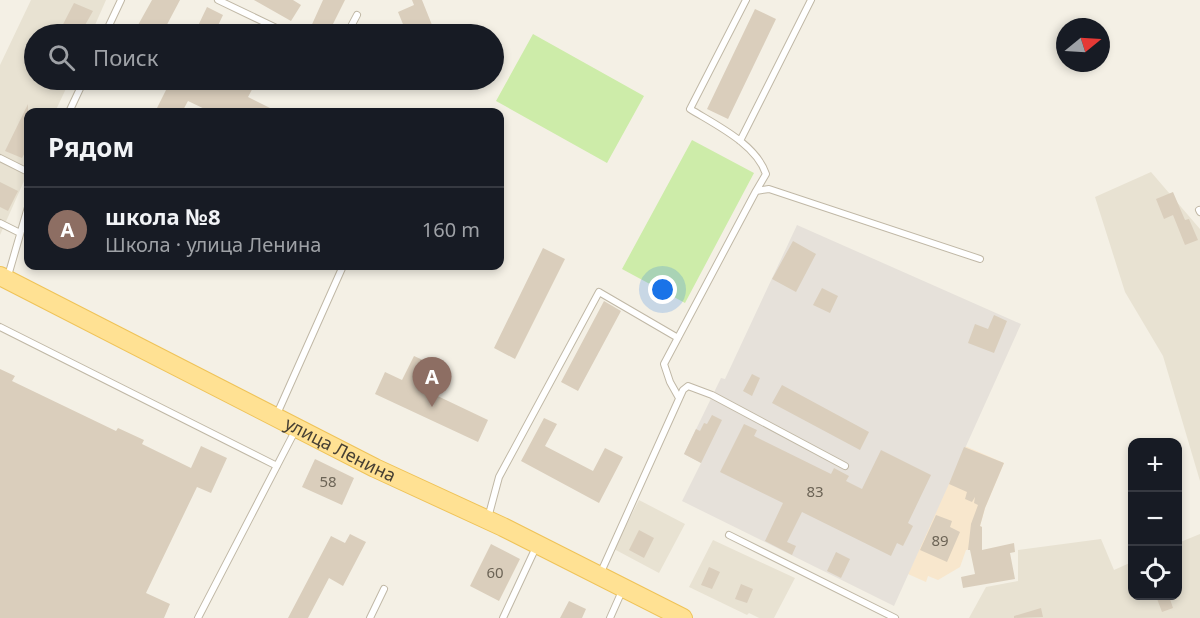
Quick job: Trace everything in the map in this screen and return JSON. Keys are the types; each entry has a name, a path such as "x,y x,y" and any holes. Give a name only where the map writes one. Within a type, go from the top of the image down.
{"main road":[{"name":"улица Ленина","path":"3,278 375,468 487,519 683,618"}],"lane":[{"path":"110,24 121,0"},
{"path":"218,0 268,24"},
{"path":"679,398 664,364 766,174 762,164 735,136 690,110 746,0"},
{"path":"740,141 811,0"},
{"path":"352,24 357,15"},
{"path":"71,108 79,90"},
{"path":"0,158 24,170"},
{"path":"756,191 769,189 980,260"},
{"path":"3,278 24,220"},
{"path":"0,223 20,233"},
{"path":"276,417 341,270"},
{"path":"487,519 500,477 599,291 678,338"},
{"path":"0,327 277,466"},
{"path":"599,576 682,390 688,386 712,395 845,466"},
{"path":"198,618 297,428"},
{"path":"729,536 895,618"},
{"path":"503,618 537,545"},
{"path":"610,618 624,588"},
{"path":"370,618 384,589"}],"shaded area":[{"path":"31,0 106,0 95,24 24,24 24,90 65,90 57,108 24,108 24,181 0,235 0,65"},
{"path":"1151,172 1200,229 1200,481 1163,356 1125,292 1095,197"},
{"path":"797,225 1021,324 894,606 682,501 701,463 684,454 721,378 725,379"},
{"path":"965,446 1004,463 980,526 982,527 982,548 966,550 960,567 938,580 928,576 926,582 908,574"},
{"path":"639,500 685,524 659,573 614,549"},
{"path":"1200,534 1200,618 969,618 986,587 1018,581 1018,550 1101,539 1114,570 1128,564 1128,600 1182,600 1182,541"},
{"path":"713,540 795,578 774,618 759,618 749,613 747,615 689,587"}],"green space":[{"path":"533,34 644,96 607,163 496,101"},
{"path":"692,140 754,173 685,303 622,269"}],"building":[{"path":"152,0 180,0 167,24 139,24"},
{"path":"254,0 293,0 301,5 291,21"},
{"path":"323,0 345,0 333,24 312,24"},
{"path":"412,0 422,0 432,24 403,24 398,12 414,5"},
{"path":"74,3 93,11 86,24 63,24"},
{"path":"207,7 223,15 219,24 199,24"},
{"path":"755,9 776,19 728,119 707,109"},
{"path":"166,90 252,90 248,97 270,108 203,108 188,101 184,108 157,108"},
{"path":"24,112 24,154 22,158 5,151"},
{"path":"0,182 18,191 8,211 0,207"},
{"path":"1173,192 1185,220 1189,219 1198,240 1185,245 1173,215 1164,219 1156,199"},
{"path":"793,241 816,254 796,292 772,279"},
{"path":"543,248 565,259 515,359 494,348"},
{"path":"822,288 838,296 830,313 813,305"},
{"path":"604,301 621,311 578,391 561,382"},
{"path":"994,315 1007,321 994,353 968,343 975,324 988,329"},
{"path":"414,356 438,367 427,391 488,420 478,442 375,394 385,372 402,380"},
{"path":"0,369 15,376 12,381 116,431 118,428 144,440 142,444 191,468 201,446 227,458 211,493 197,487 146,593 170,604 164,618 0,618"},
{"path":"752,374 760,378 752,396 743,391"},
{"path":"782,385 869,432 860,450 772,403"},
{"path":"712,415 722,420 701,463 684,454 696,429 700,431"},
{"path":"544,418 557,424 545,446 593,471 605,448 623,457 599,503 521,461"},
{"path":"744,424 757,430 754,436 831,474 834,468 849,476 846,481 862,489 881,450 931,475 908,523 913,526 903,546 897,543 891,556 802,512 787,542 796,546 792,555 765,541 783,503 720,472"},
{"path":"964,447 1004,463 980,526 982,527 982,550 1014,543 1015,552 1010,553 1015,579 963,588 961,577 975,574 970,550 968,550 971,524 978,505 974,503 975,497 972,502 965,499 967,492 949,484"},
{"path":"315,459 354,478 342,505 302,487"},
{"path":"936,515 952,521 950,527 960,532 947,562 920,550"},
{"path":"639,530 654,538 644,558 629,550"},
{"path":"350,534 366,542 343,586 329,578 308,618 288,618 331,536 345,543"},
{"path":"491,544 520,559 499,601 470,586"},
{"path":"836,552 850,559 841,578 827,571"},
{"path":"709,567 720,572 712,589 701,585"},
{"path":"741,584 753,589 747,603 735,599"},
{"path":"1158,600 1170,600 1173,608 1162,612"},
{"path":"569,601 586,609 582,618 560,618"},
{"path":"1041,608 1043,617 1014,618 1014,616"}],"place":[{"name":"школа №8","path":"432,407"}]}
